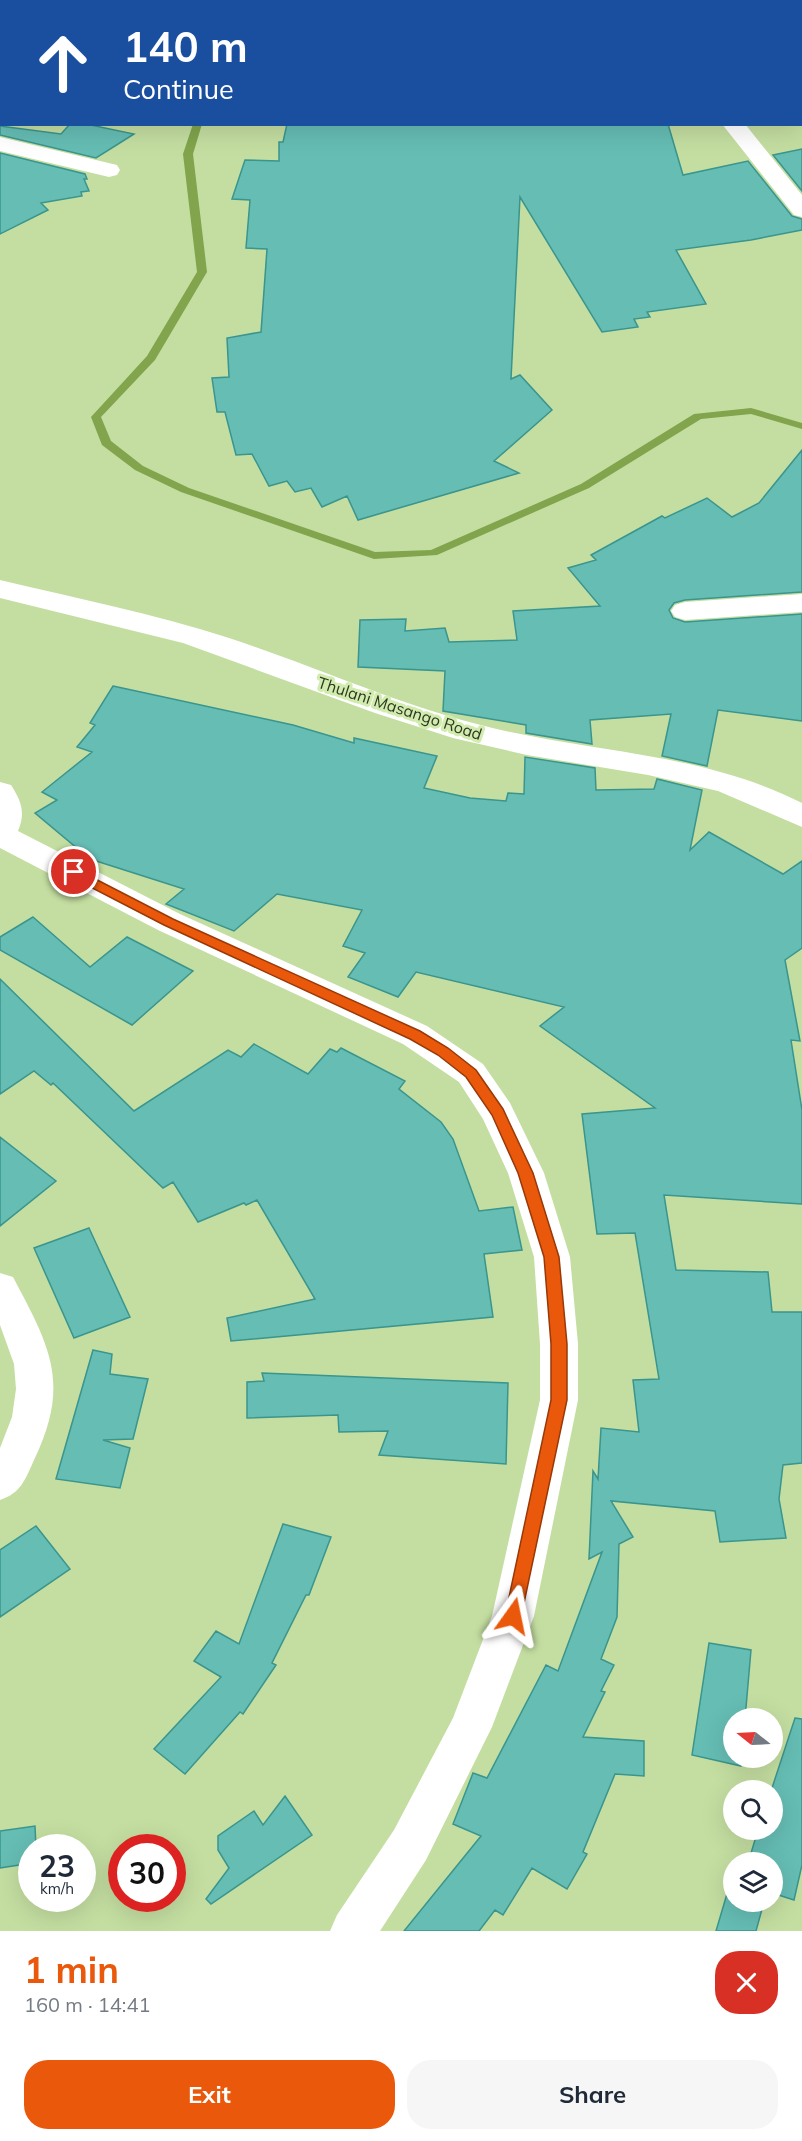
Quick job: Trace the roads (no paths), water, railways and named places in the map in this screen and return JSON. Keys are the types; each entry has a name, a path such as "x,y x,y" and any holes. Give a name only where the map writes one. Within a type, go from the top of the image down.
{"street":[{"path":"735,126 802,210"},
{"path":"0,144 110,170"},
{"name":"Thulani Masango Road","path":"0,589 219,644 404,712 486,737 719,780 780,803 802,816"},
{"path":"685,610 802,603"},
{"path":"0,792 8,805 8,821 0,835 169,922 415,1035 443,1052 471,1073 498,1113 526,1173 552,1257 559,1344 559,1400 513,1616 471,1727 438,1795 410,1845 353,1931"},
{"path":"0,1288 18,1322 35,1373 33,1416 11,1467 0,1483"}],"waterway":[{"path":"197,126 188,154 202,272 151,358 96,417 106,443 139,468 185,490 374,556 433,553 585,486 698,416 751,411 802,426"}]}
